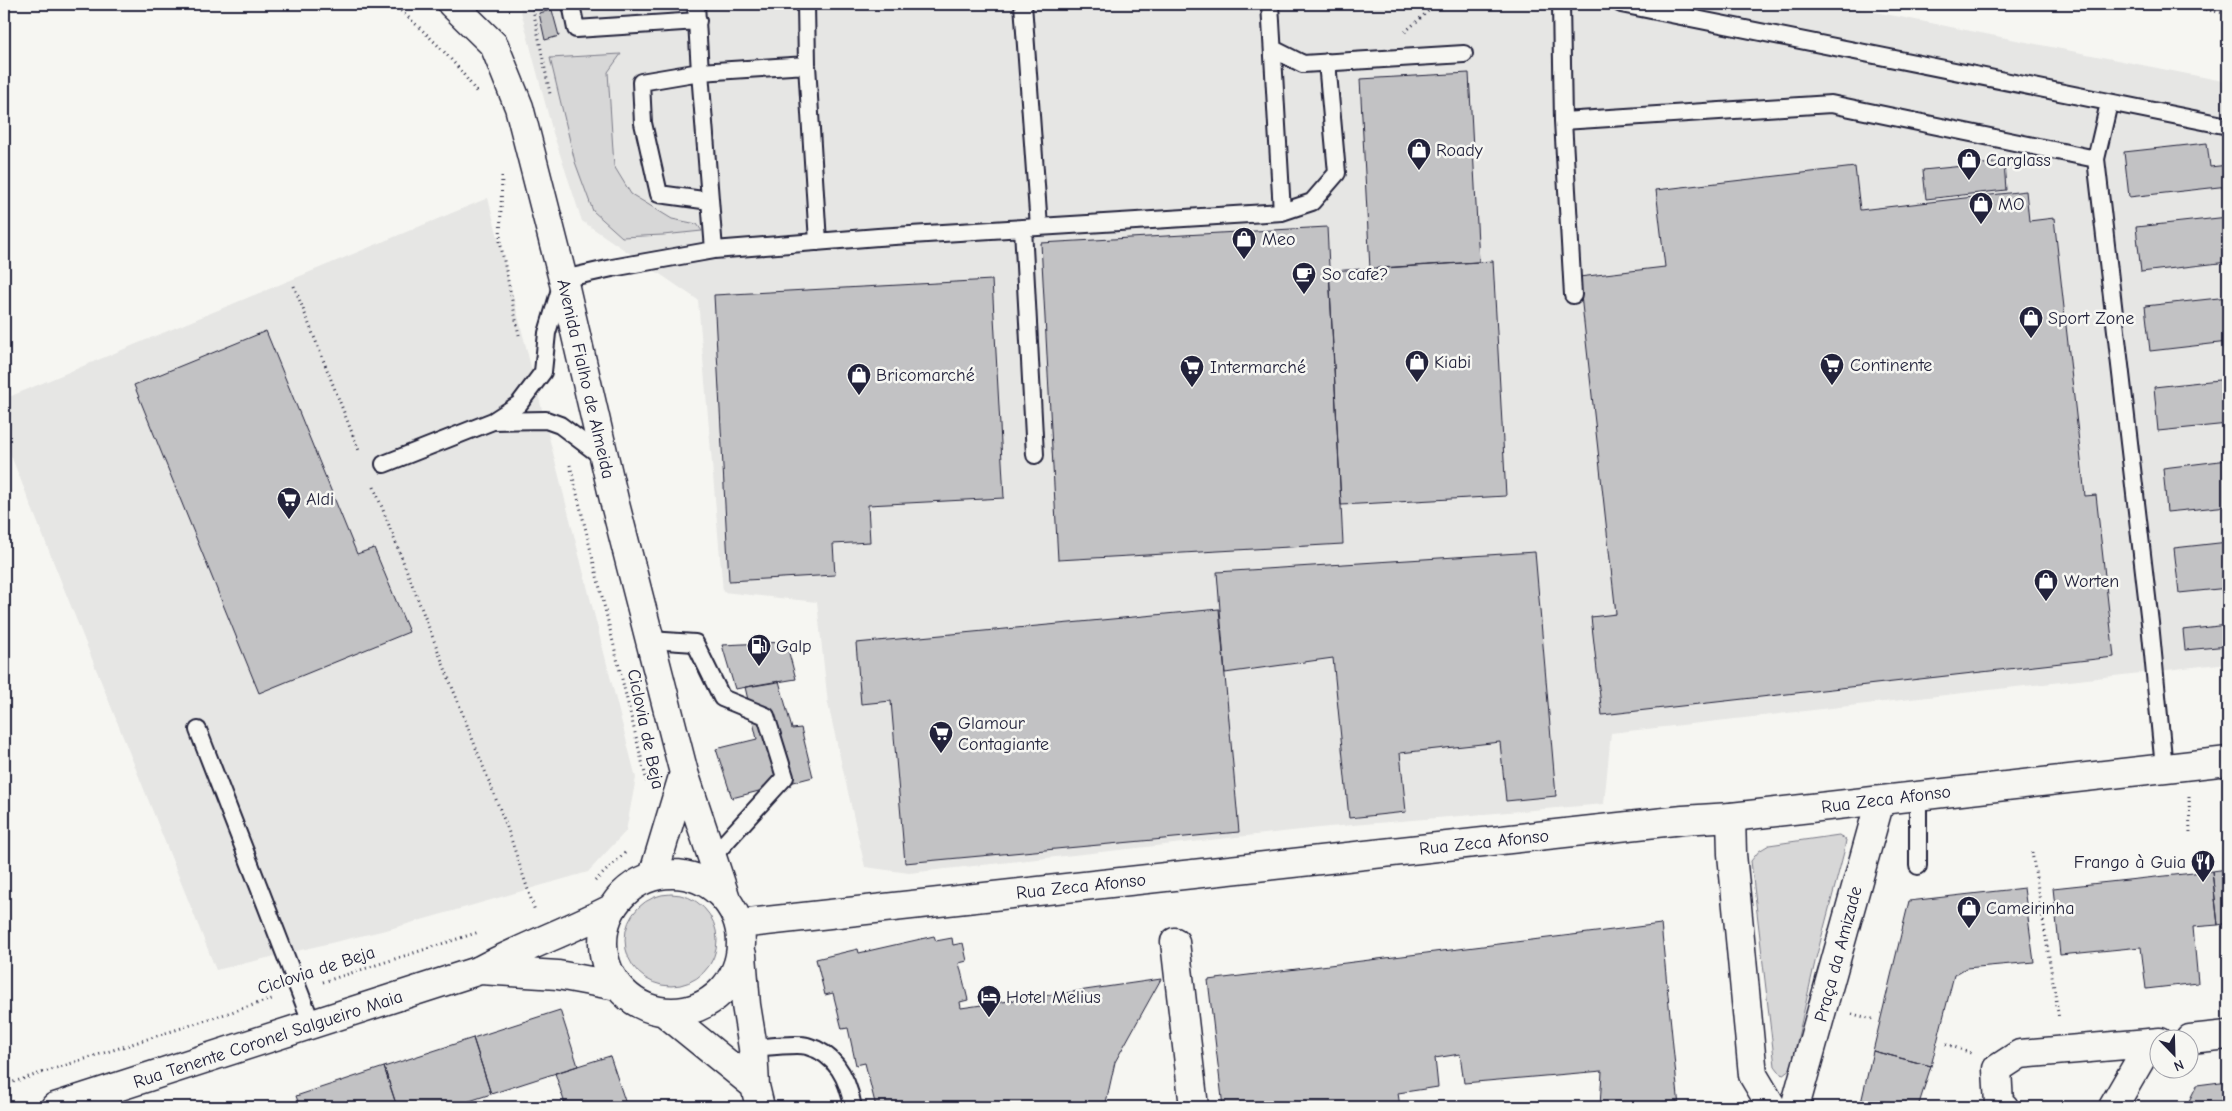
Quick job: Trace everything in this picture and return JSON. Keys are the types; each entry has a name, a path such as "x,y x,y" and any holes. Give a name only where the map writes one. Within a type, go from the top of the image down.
{"main road":[{"name":"Avenida Fialho de Almeida","path":"452,4 494,45 519,107 684,773 726,899"},
{"name":"Rua Zeca Afonso","path":"739,924 1683,820 1731,817 2228,761"},
{"path":"653,876 684,773"},
{"name":"Praça da Amizade","path":"1795,1107 1880,800"},
{"path":"1731,817 1732,854 1753,1075 1772,1107"},
{"path":"741,951 733,976 715,997 691,1010 664,1012 638,1004 617,986 605,962 603,935 611,909 629,889 653,876 680,874 706,882 726,899 739,924 746,1005 758,1097"},
{"name":"Rua Tenente Coronel Salgueiro Maia","path":"56,1107 480,970 512,953 571,929 611,909"},
{"path":"1175,942 1194,1107"},
{"name":"Rua Tenente Coronel Salgueiro Maia","path":"480,970 558,975 617,986"},
{"path":"664,1012 758,1097"},
{"path":"2200,1038 2228,1036"},
{"path":"2004,1107 1998,1104 1998,1069 2020,1054 2150,1043"},
{"path":"2113,1107 2150,1051"}],"lane":[{"path":"571,4 576,29 698,21"},
{"path":"696,4 714,250"},
{"path":"806,4 807,65 818,242"},
{"path":"1023,4 1039,227"},
{"path":"1270,4 1282,212"},
{"path":"1561,4 1563,121 1573,295"},
{"path":"1621,4 2228,126"},
{"path":"1273,49 1303,64 1464,54"},
{"path":"384,464 493,421 519,404 543,372 547,333 563,279 612,268 714,250 1282,212 1312,202 1337,173 1327,62"},
{"path":"710,201 659,194 643,123 641,82 700,72 807,65"},
{"path":"2109,103 2096,159 2150,623 2164,768"},
{"path":"1563,121 1832,104 2096,159"},
{"path":"1022,228 1035,455"},
{"path":"493,421 545,420 560,425 605,458"},
{"path":"650,640 695,643 722,698 766,716 785,777 712,858"},
{"path":"198,730 312,1024"},
{"path":"1918,795 1918,866"},
{"path":"753,1048 807,1046 831,1059 848,1084 854,1107"}],"path":[{"path":"393,4 442,47 460,68 480,97"},
{"path":"519,107 550,94 532,4"},
{"path":"2181,4 2228,14"},
{"path":"502,169 500,242 523,355 543,372"},
{"path":"294,286 363,460"},
{"name":"Ciclovia de Beja","path":"560,425 648,784"},
{"path":"374,487 504,820 536,914"},
{"path":"594,882 629,849"},
{"path":"2032,852 2064,1050"},
{"name":"Ciclovia de Beja","path":"4,1085 485,931"}],"shaded area":[{"path":"519,4 1835,4 2228,82 2228,663 1611,733 1604,804 1329,827 909,873 865,867 828,704 817,602 723,592 698,300 582,221 553,133"},
{"path":"621,54 608,72 614,166 631,194 672,219 697,224 702,231 622,237 593,211 575,162 550,58"},
{"path":"488,198 636,778 626,831 588,872 390,929 216,970 4,438 4,399"},
{"path":"1839,835 1846,840 1844,852 1815,962 1791,1068 1782,1075 1775,1066 1751,861 1759,851 1769,845"},
{"path":"671,894 689,897 704,907 714,922 717,940 714,958 704,973 689,983 671,986 653,983 638,973 628,958 625,940 628,922 638,907 653,897"}],"building":[{"path":"552,10 559,36 545,40 539,13"},
{"name":"Roady","path":"1469,73 1479,262 1370,269 1360,79"},
{"path":"2207,143 2210,167 2228,165 2228,186 2129,197 2124,152"},
{"path":"2004,162 2006,190 1926,199 1923,170"},
{"name":"Continente","path":"1855,167 1860,210 2026,191 2029,221 2054,218 2085,496 2096,495 2114,657 1602,715 1591,617 1616,614 1579,277 1665,267 1656,190"},
{"path":"2228,217 2228,262 2141,272 2136,227"},
{"name":"Intermarché","path":"1327,227 1343,544 1058,560 1041,243"},
{"name":"Kiabi","path":"1493,261 1506,496 1341,505 1329,271"},
{"name":"Bricomarché","path":"992,280 1004,498 868,505 870,542 833,544 835,575 729,581 714,295"},
{"path":"2228,297 2228,342 2150,351 2145,306"},
{"path":"266,331 357,554 374,548 409,632 259,693 134,385"},
{"path":"2228,379 2228,424 2158,431 2154,387"},
{"path":"2228,460 2228,506 2167,512 2163,468"},
{"path":"2228,542 2228,588 2179,593 2174,548"},
{"path":"1535,552 1556,796 1506,801 1500,742 1400,753 1406,812 1349,818 1333,658 1225,673 1217,572"},
{"path":"1219,609 1239,832 905,863 891,701 861,704 856,643"},
{"path":"2228,625 2228,646 2185,650 2183,630"},
{"path":"786,642 796,679 735,689 722,645"},
{"path":"779,681 792,729 801,728 813,777 732,798 716,749 757,739 745,687"},
{"path":"2228,869 2228,923 2218,925 2212,871"},
{"path":"2212,871 2218,925 2193,927 2198,983 2146,989 2141,947 2060,955 2053,888"},
{"path":"2024,888 2034,962 1966,968 1954,975 1931,1066 1873,1051 1909,901"},
{"path":"1661,924 1679,1107 1600,1107 1602,1071 1464,1083 1460,1054 1435,1058 1438,1087 1398,1093 1400,1107 1223,1107 1208,980"},
{"name":"Hotel Melius","path":"934,936 936,941 952,938 953,945 963,943 967,961 959,963 968,1000 960,1002 961,1008 1161,979 1115,1062 1105,1107 876,1107 865,1063 856,1065 848,1028 842,1029 833,993 825,995 816,959 858,949 859,953"},
{"path":"560,1010 578,1066 491,1094 473,1038"},
{"path":"473,1038 491,1094 451,1107 397,1107 384,1067"},
{"path":"1873,1051 1931,1066 1918,1107 1860,1107"},
{"path":"610,1056 627,1107 566,1107 555,1073"},
{"path":"384,1067 397,1107 300,1107 296,1096"},
{"path":"2228,1081 2228,1107 2186,1107 2197,1085"}],"place":[{"name":"Roady","path":"1419,171"},
{"name":"Carglass","path":"1969,181"},
{"name":"MO","path":"1981,225"},
{"name":"Meo","path":"1244,260"},
{"name":"So cafe?","path":"1304,295"},
{"name":"Sport Zone","path":"2031,339"},
{"name":"Kiabi","path":"1417,383"},
{"name":"Continente","path":"1832,386"},
{"name":"Intermarché","path":"1192,388"},
{"name":"Bricomarché","path":"859,396"},
{"name":"Aldi","path":"289,520"},
{"name":"Worten","path":"2046,602"},
{"name":"Galp","path":"759,667"},
{"name":"Glamour Contagiante","path":"941,754"},
{"name":"Frango à Guia","path":"2203,883"},
{"name":"Cameirinha","path":"1969,929"},
{"name":"Hotel Melius","path":"989,1018"}]}
